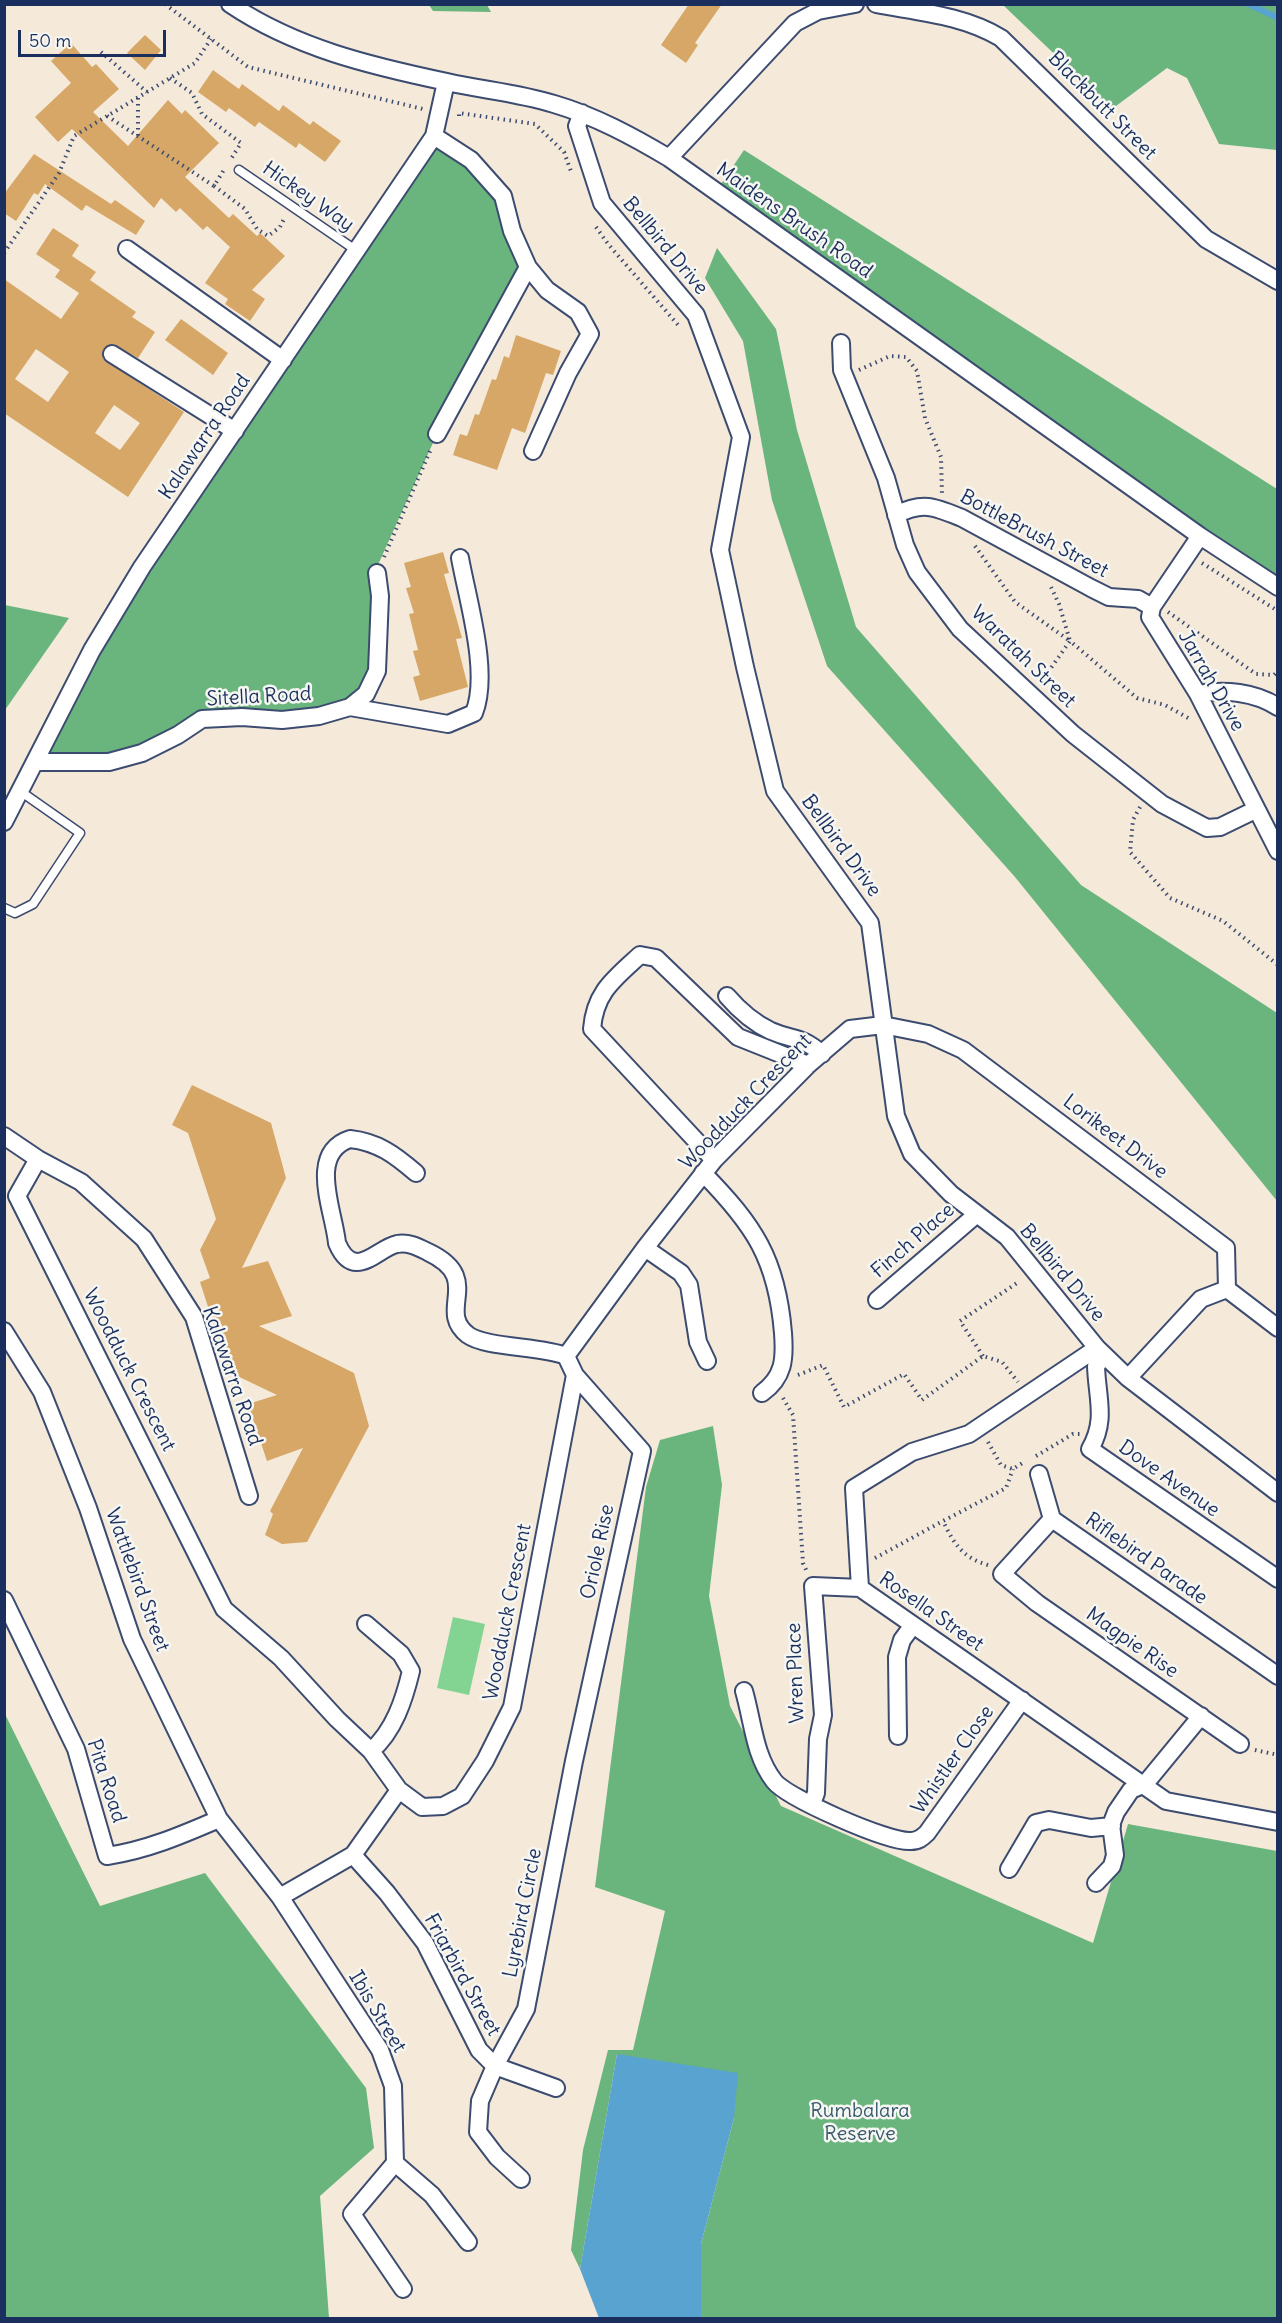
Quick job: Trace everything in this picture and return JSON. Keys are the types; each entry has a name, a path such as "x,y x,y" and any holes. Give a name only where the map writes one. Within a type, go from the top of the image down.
{"street":[{"name":"Maidens Brush Road","path":"230,4 284,35 322,51 446,82 521,96 582,113 618,129 669,158 1200,536 1278,588"},
{"path":"669,158 692,130 795,23 818,11 855,4"},
{"name":"Blackbutt Street","path":"876,4 957,19 986,29 1001,38 1206,239 1278,281"},
{"name":"Kalawarra Road","path":"4,822 92,650 142,567 434,136 441,114 446,82"},
{"name":"Bellbird Drive","path":"582,113 578,126 602,203 696,315 741,437 720,550 745,667 775,791 870,923 896,1116 912,1154 951,1194 1007,1237 1100,1352 1128,1378 1278,1493"},
{"path":"434,136 471,160 503,196 512,231 528,267 547,290 578,312 590,334 568,373 533,451"},
{"path":"127,249 283,360"},
{"path":"437,434 528,267"},
{"name":"Waratah Street","path":"841,343 842,370 886,478 896,515 917,572 952,619 1073,734 1149,794 1204,828 1220,827 1255,810"},
{"path":"112,354 235,431"},
{"name":"BottleBrush Street","path":"896,515 921,505 942,510 962,518 1109,597 1138,599 1152,607"},
{"path":"1152,607 1200,536"},
{"name":"Sitella Road","path":"35,762 109,762 142,753 178,735 202,719 242,717 282,720 319,716 350,707 448,724 474,713 478,702 481,677 460,558"},
{"path":"350,707 366,694 377,671 380,596 377,573"},
{"name":"Jarrah Drive","path":"1152,607 1150,617 1198,694 1255,810 1278,851"},
{"path":"1198,694 1221,690 1267,700 1278,707"},
{"path":"714,1160 592,1029 601,993 618,975 640,956 656,958 738,1038 808,1065"},
{"path":"727,996 741,1012 771,1031 807,1041 822,1054"},
{"name":"Woodduck Crescent","path":"566,1356 645,1248 714,1160 808,1065 850,1029 883,1025"},
{"name":"Lorikeet Drive","path":"883,1025 928,1034 963,1050 1226,1248 1227,1289"},
{"name":"Kalawarra Road","path":"4,1136 38,1159 81,1182 144,1239 194,1317 249,1496"},
{"path":"416,1173 395,1155 374,1144 350,1139 333,1149 325,1169 338,1243 343,1252 354,1260 366,1261 388,1247 399,1244 414,1245 447,1262 454,1270 457,1279 456,1315 467,1334 481,1340 544,1349 566,1356 575,1375"},
{"name":"Woodduck Crescent","path":"38,1159 18,1196 224,1609 281,1658 337,1719 371,1751 399,1791 422,1807 442,1806 462,1796 485,1761 512,1707 575,1375"},
{"path":"704,1173 735,1206 756,1236 772,1268 778,1287 785,1357 768,1389"},
{"name":"Finch Place","path":"877,1300 977,1214"},
{"path":"645,1248 681,1273 689,1285 698,1342 706,1361"},
{"path":"1128,1378 1201,1299 1227,1289 1278,1328"},
{"name":"Wattlebird Street","path":"4,1331 42,1392 88,1508 132,1639 219,1819 280,1897"},
{"name":"Rosella Street","path":"1100,1352 1027,1395 969,1434 912,1452 854,1488 860,1588 1145,1784 1166,1801 1278,1822"},
{"name":"Dove Avenue","path":"1100,1352 1096,1366 1101,1409 1099,1434 1090,1449 1278,1579"},
{"name":"Oriole Rise","path":"574,1761 642,1451 575,1375"},
{"path":"1004,1572 1052,1519 1039,1474"},
{"name":"Riflebird Parade","path":"1052,1519 1278,1677"},
{"name":"Magpie Rise","path":"1004,1572 1037,1603 1240,1744"},
{"path":"813,1586 860,1588"},
{"name":"Wren Place","path":"812,1804 816,1793 818,1739 823,1715 813,1586"},
{"name":"Pita Road","path":"6,1610 76,1749 107,1856 132,1852 169,1840 219,1819"},
{"path":"366,1624 402,1654 411,1671 403,1703 392,1724 371,1751"},
{"path":"898,1736 897,1657 902,1640 912,1625"},
{"name":"Whistler Close","path":"744,1691 755,1745 766,1768 782,1789 890,1837 912,1841 922,1838 1022,1700"},
{"path":"1095,1883 1112,1866 1115,1855 1113,1817 1131,1790 1145,1784 1201,1716"},
{"name":"Lyrebird Circle","path":"521,2179 497,2157 478,2132 480,2101 495,2066 526,2009 574,1761"},
{"path":"280,1897 353,1855 399,1791"},
{"path":"1009,1869 1036,1823 1049,1820 1091,1828 1112,1826"},
{"name":"Friarbird Street","path":"353,1855 387,1893 425,1943 479,2050 495,2066 556,2088"},
{"name":"Ibis Street","path":"280,1897 380,2050 393,2086 395,2163"},
{"path":"403,2289 352,2214 395,2163 432,2195 468,2242"}],"lane":[{"name":"Hickey Way","path":"239,170 357,252"},
{"path":"4,908 15,913 33,904 80,833 20,791"}],"path":[{"path":"165,4 248,67 441,114"},
{"path":"4,253 59,173 74,136 195,63 211,39"},
{"path":"101,52 147,92"},
{"path":"170,78 192,93 202,114 241,143 214,186"},
{"path":"138,98 138,136"},
{"path":"452,146 459,113 535,124 564,152 575,185"},
{"path":"107,116 245,209 257,228 268,236 280,227 291,206"},
{"path":"595,225 608,244 679,326"},
{"path":"377,573 437,434"},
{"path":"1189,554 1278,611"},
{"path":"1152,607 1174,614 1191,630 1256,674 1274,675 1278,671"},
{"path":"1031,696 1070,641 1137,698 1165,705 1199,726"},
{"path":"1149,794 1132,820 1130,852 1170,898 1223,921 1278,965"},
{"path":"1027,1395 1002,1362 982,1356 960,1321 1034,1271"},
{"path":"813,1586 803,1563 793,1415 768,1389 823,1365 844,1407 904,1374 922,1400 982,1356"},
{"path":"980,1427 1001,1465 1013,1469"},
{"path":"858,1567 1006,1488 1013,1469 1073,1434 1099,1434"},
{"path":"943,1521 954,1544 971,1560 1004,1572"}],"green space":[{"path":"429,5 487,5 491,12 433,11"},
{"path":"1003,5 1277,5 1277,150 1219,144 1187,78 1167,68 1112,109"},
{"path":"434,136 503,196 528,267 437,434 372,578 377,671 350,707 202,719 142,753 35,762 92,650"},
{"path":"744,150 1277,489 1277,590 717,190"},
{"path":"717,248 776,329 797,430 856,627 1081,885 1277,1013 1277,1201 1015,877 827,666 772,500 743,341 705,278"},
{"path":"4,605 69,618 5,710"},
{"name":"Rumbalara Reserve","path":"713,1426 722,1485 709,1596 730,1706 781,1806 1093,1943 1128,1824 1277,1851 1277,2318 701,2318 701,2244 734,2118 617,2054 580,2269 571,2250 583,2150 608,2050 633,2050 665,1911 595,1887 646,1487 660,1440"},
{"path":"453,1617 485,1624 469,1695 437,1688"},
{"path":"5,1714 100,1906 205,1873 366,2088 374,2148 320,2196 329,2318 5,2318"}],"water":[{"path":"617,2054 738,2073 734,2118 701,2244 701,2318 599,2318 580,2269"}],"building":[{"path":"689,4 722,4 695,43 698,45 686,63 661,45"},
{"path":"145,35 161,50 145,70 127,53"},
{"path":"71,43 92,67 96,64 119,89 93,112 128,146 168,100 182,114 185,110 219,143 185,177 229,218 233,214 257,236 260,233 285,256 252,290 265,299 250,321 225,304 228,299 205,283 230,247 207,226 203,230 180,208 176,212 161,198 154,208 72,129 58,142 35,117 71,83 51,61"},
{"path":"213,70 239,89 242,84 279,111 283,105 310,125 313,121 341,141 325,162 299,143 296,148 259,122 255,127 229,108 226,112 198,92"},
{"path":"34,154 111,204 115,200 145,221 136,235 86,205 82,211 45,184 38,195 34,193 16,221 4,213 4,194"},
{"path":"53,228 79,245 72,256 96,272 90,280 136,312 132,317 155,332 138,358 112,344 103,349 103,359 184,412 128,497 4,413 4,279 61,319 79,293 55,277 60,270 36,254","holes":["36,349 69,372 48,402 15,379","114,405 140,423 120,450 95,433"]},
{"path":"181,319 228,353 213,375 165,340"},
{"path":"516,335 561,351 553,375 546,373 525,433 512,428 497,470 453,455 460,434 467,436 475,414 479,415 492,379 496,380 504,356 509,358"},
{"path":"443,552 449,573 444,574 462,638 456,639 468,687 420,701 413,677 420,675 413,651 418,650 409,614 414,613 406,588 411,587 404,563"},
{"path":"192,1085 271,1123 286,1178 242,1268 268,1261 292,1316 259,1326 354,1373 369,1426 307,1542 282,1544 265,1535 273,1514 270,1511 303,1448 267,1461 248,1404 277,1395 229,1372 200,1282 210,1278 200,1250 216,1219 188,1133 172,1125"}],"waterway":[{"path":"1248,4 1278,18"}]}
